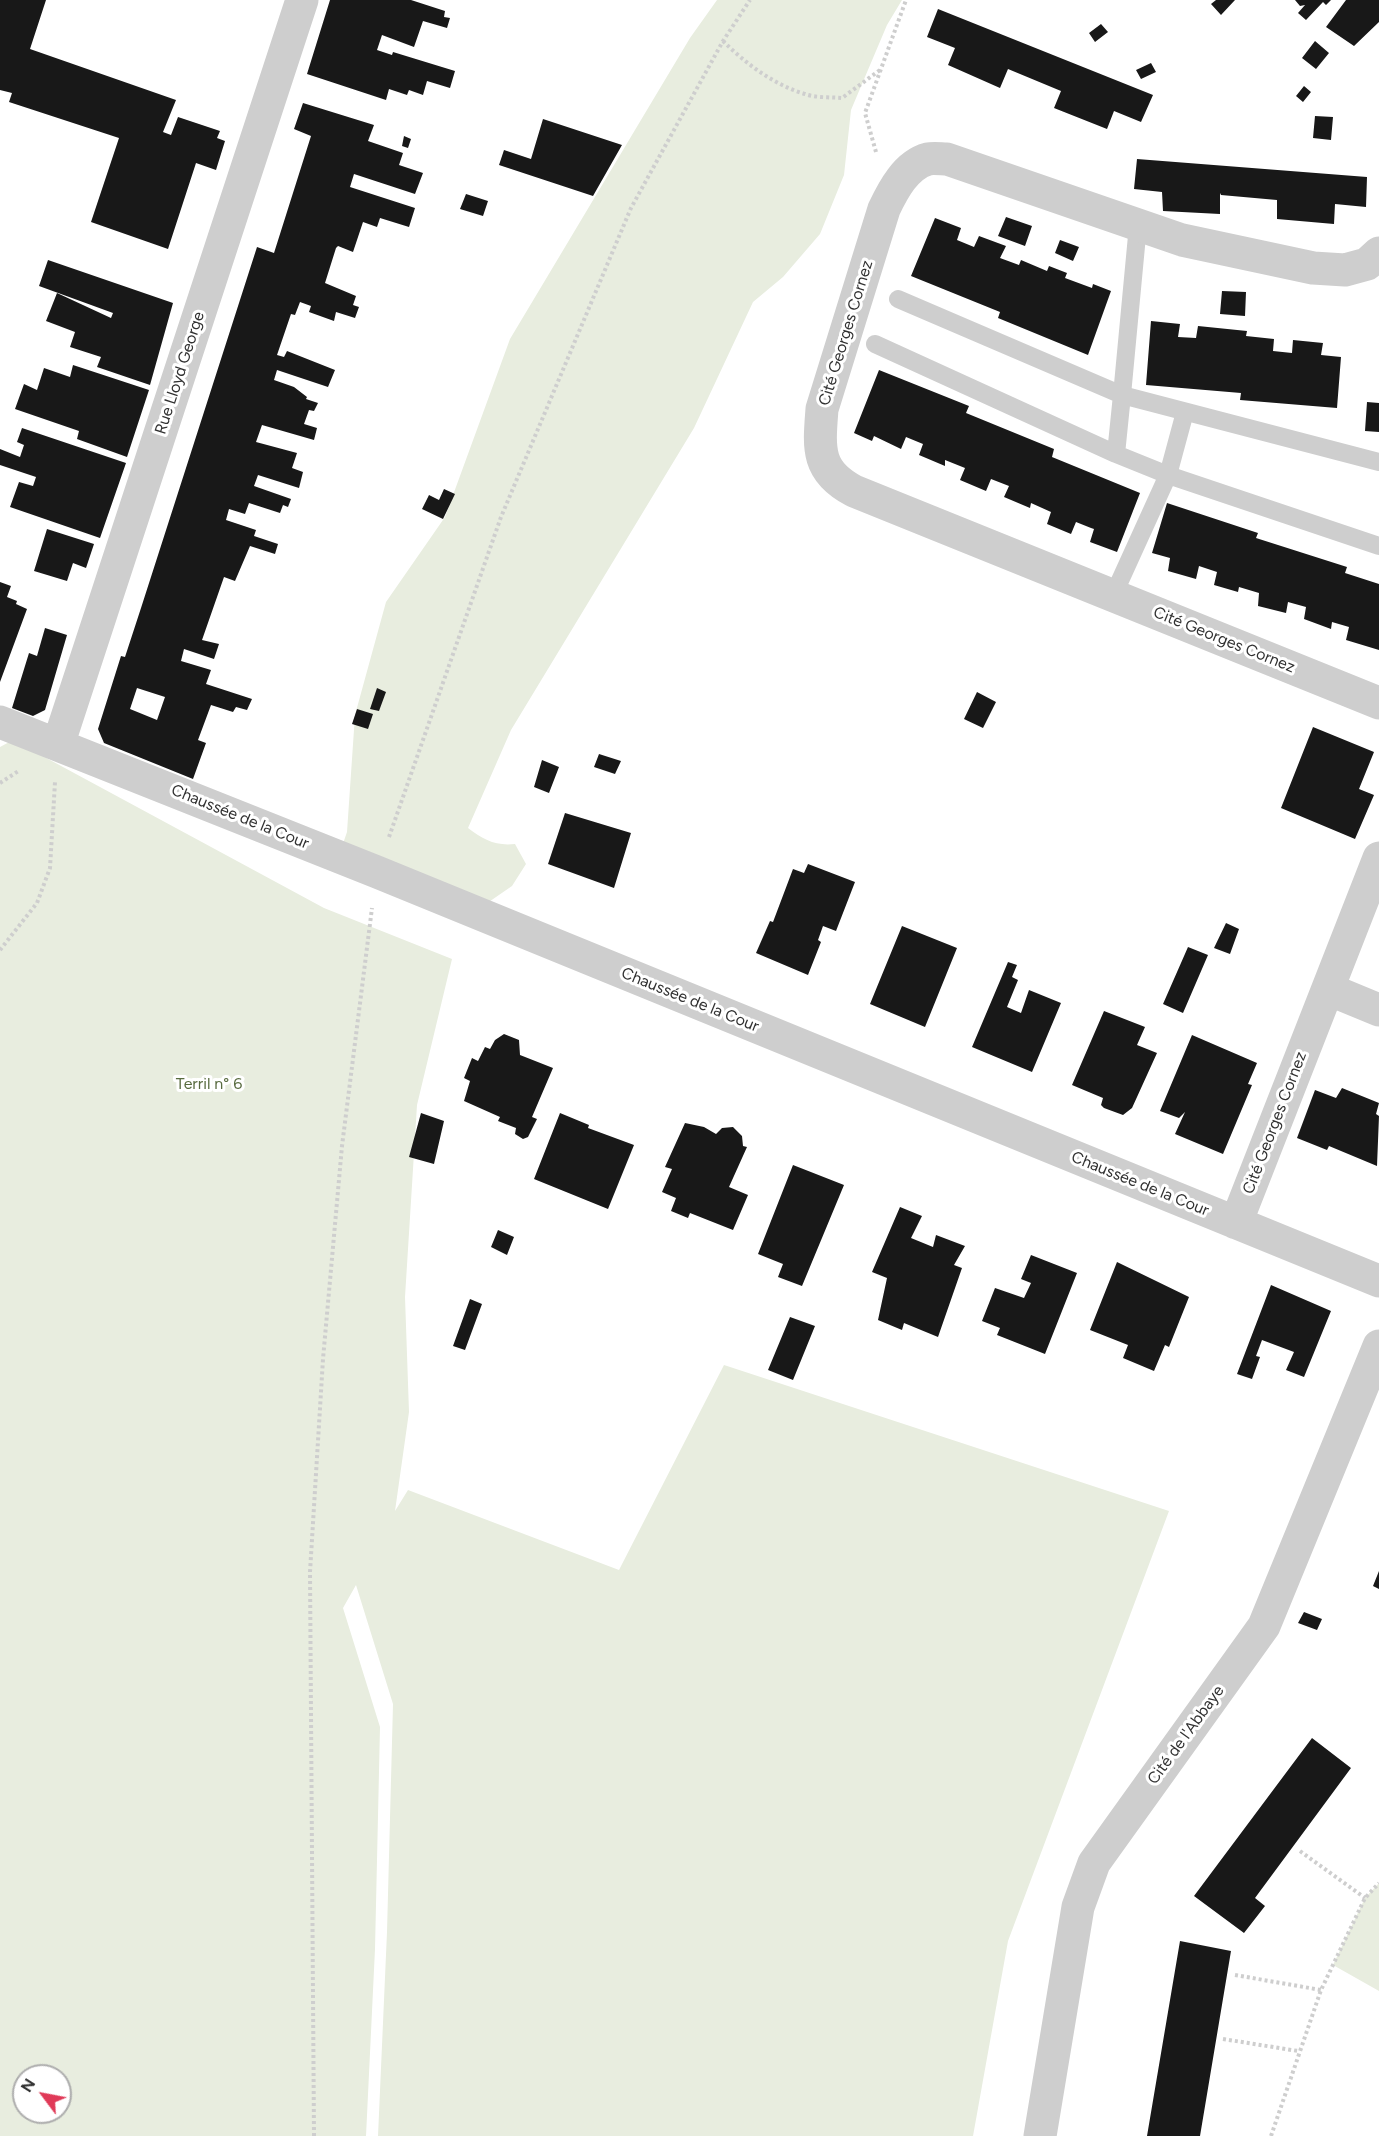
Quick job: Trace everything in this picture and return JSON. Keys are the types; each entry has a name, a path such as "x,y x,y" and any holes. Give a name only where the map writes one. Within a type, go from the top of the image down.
{"street":[{"name":"Rue Lloyd George","path":"58,745 302,0"},
{"name":"Cité Georges Cornez","path":"1379,253 1367,264 1345,270 1313,268 1182,240 947,159 928,159 910,170 894,188 884,209 822,409 819,440 822,463 837,482 854,491 1379,703"},
{"name":"Chaussée de la Cour","path":"0,722 377,872 1379,1281"},
{"name":"Cité Georges Cornez","path":"1236,1223 1379,858"},
{"path":"1328,989 1379,1010"},
{"name":"Cité de l'Abbaye","path":"1040,2136 1078,1907 1094,1863 1264,1626 1379,1346"}],"lane":[{"path":"1116,454 1138,225"},
{"path":"898,299 1122,395 1379,462"},
{"path":"875,344 1116,454 1168,475 1379,546"},
{"path":"1113,596 1168,475 1185,412"}],"path":[{"path":"314,2136 310,1572 324,1359 342,1146 377,872 501,517 631,208 723,41 750,0"},
{"path":"894,188 871,139 865,113 906,0"},
{"path":"723,41 741,58 769,78 805,94 842,98 880,70"},
{"path":"0,950 37,903 50,868 58,745"},
{"path":"1300,1851 1365,1898"},
{"path":"1271,2136 1298,2051 1321,1990 1365,1898 1379,1883"},
{"path":"1235,1975 1321,1990"},
{"path":"1223,2039 1298,2051"}],"green space":[{"path":"717,0 902,0 887,25 851,110 844,175 820,234 783,277 753,302 694,428 511,730 468,828 490,841 515,844 526,864 512,886 467,917 336,864 347,832 355,715 386,602 445,517 510,339 690,38"},
{"name":"Terril n° 6","path":"13,740 324,908 452,959 417,1105 405,1297 409,1412 395,1511 408,1490 619,1570 724,1365 1169,1511 1008,1941 973,2136 378,2136 387,1932 393,1704 356,1585 343,1608 380,1727 375,1949 366,2136 0,2136 0,747"},
{"path":"1379,1883 1379,1991 1333,1965 1365,1898"}],"building":[{"path":"0,0 46,0 30,49 176,100 163,132 171,135 178,117 220,131 217,138 225,141 216,170 196,163 168,249 91,222 119,138 9,102 12,93 0,90"},
{"path":"330,0 411,0 445,11 444,17 450,18 447,28 423,21 414,47 382,35 377,50 392,55 393,52 455,71 450,88 427,81 423,95 409,90 407,95 389,89 386,100 307,74"},
{"path":"1216,0 1235,0 1221,15 1211,4"},
{"path":"1295,0 1331,0 1326,5 1323,2 1306,20 1298,13 1305,5 1300,6"},
{"path":"1346,0 1379,0 1379,22 1354,46 1326,27"},
{"path":"938,9 1153,95 1141,122 1114,111 1107,129 1054,108 1061,91 1008,69 1000,88 948,65 955,48 927,37"},
{"path":"1101,24 1108,32 1095,42 1089,33"},
{"path":"1315,41 1329,53 1316,69 1302,58"},
{"path":"1151,63 1156,72 1141,79 1136,70"},
{"path":"1304,86 1311,92 1303,102 1296,96"},
{"path":"303,103 374,125 368,141 403,153 399,165 423,173 415,194 354,174 350,187 415,208 409,227 380,218 377,227 363,222 353,252 338,246 336,248 325,283 356,296 353,305 359,307 355,318 336,312 334,321 309,312 311,306 300,302 295,315 291,314 277,355 284,357 287,351 335,370 328,387 277,370 274,380 294,387 307,397 306,399 318,403 314,411 309,410 304,424 317,428 314,440 262,425 256,442 297,453 292,468 303,472 299,488 258,475 254,486 291,499 288,507 283,505 280,513 249,503 245,514 229,509 226,520 256,530 254,536 278,544 275,554 250,546 235,581 224,577 202,640 219,644 214,659 184,649 181,661 211,670 206,684 252,699 247,710 236,707 233,712 211,705 198,740 206,743 193,779 104,743 98,729 121,656 125,657 257,247 274,253 311,136 294,129","holes":["137,688 165,697 157,720 130,709"]},
{"path":"1315,116 1333,117 1331,140 1313,138"},
{"path":"543,119 622,145 593,196 499,165 504,150 531,159"},
{"path":"404,136 411,139 408,148 402,146"},
{"path":"1137,159 1367,177 1366,207 1335,204 1334,224 1277,219 1277,200 1221,195 1220,193 1220,214 1163,211 1162,192 1134,189"},
{"path":"466,194 488,201 483,216 460,209"},
{"path":"1006,217 1032,226 1025,246 998,236"},
{"path":"935,218 961,228 957,240 974,247 979,236 1006,246 1000,258 1019,265 1021,260 1047,271 1049,266 1067,273 1065,278 1092,288 1093,284 1111,291 1088,355 998,318 1000,312 911,276"},
{"path":"1060,240 1079,247 1073,261 1055,253"},
{"path":"48,260 173,303 150,385 97,367 101,357 70,347 75,332 46,321 57,293 111,318 113,313 39,286"},
{"path":"1222,291 1246,292 1245,316 1220,314"},
{"path":"1151,321 1180,324 1178,337 1196,338 1198,326 1247,331 1246,336 1274,339 1273,351 1292,353 1293,340 1323,343 1321,355 1341,357 1337,408 1240,400 1241,393 1146,385"},
{"path":"73,365 149,390 127,457 77,439 79,431 15,409 24,384 37,390 44,368 70,377"},
{"path":"879,370 969,406 966,413 1054,449 1052,457 1140,493 1117,552 1090,542 1094,529 1076,522 1071,534 1047,524 1051,512 1031,503 1030,508 1004,497 1009,486 991,479 986,491 960,480 965,468 945,460 945,466 919,455 923,444 906,437 901,449 874,436 872,441 854,433"},
{"path":"1367,402 1379,403 1379,432 1365,431"},
{"path":"22,428 126,463 100,538 10,507 19,482 33,486 36,477 0,465 0,449 20,457 24,445 17,442"},
{"path":"444,489 455,494 443,519 422,509 429,495 439,500"},
{"path":"1167,503 1258,533 1256,538 1347,567 1345,573 1379,584 1379,650 1346,640 1349,627 1332,622 1331,629 1304,619 1306,607 1288,602 1286,613 1258,606 1259,593 1239,587 1238,592 1214,585 1217,572 1199,566 1196,579 1168,571 1170,558 1152,553"},
{"path":"47,529 94,544 86,568 73,563 67,581 34,571"},
{"path":"0,582 11,586 7,597 27,609 0,682"},
{"path":"45,628 67,635 45,710 33,716 12,708 29,653 37,656"},
{"path":"377,688 386,692 379,711 370,709"},
{"path":"977,692 996,702 983,728 964,719"},
{"path":"357,709 373,714 368,729 352,724"},
{"path":"1313,727 1374,752 1359,789 1374,795 1355,839 1281,808"},
{"path":"599,754 621,761 615,774 594,767"},
{"path":"542,760 559,767 549,793 534,787"},
{"path":"565,813 631,833 614,888 548,864"},
{"path":"808,864 855,882 836,931 823,926 818,940 821,942 808,975 756,953 770,921 773,922 793,869 804,873"},
{"path":"1226,923 1239,929 1230,954 1214,948"},
{"path":"902,926 957,948 925,1027 870,1004"},
{"path":"1188,947 1208,955 1183,1013 1163,1004"},
{"path":"1008,962 1017,965 1012,977 1018,980 1007,1007 1021,1013 1029,990 1061,1003 1032,1072 972,1047"},
{"path":"1104,1011 1145,1027 1137,1045 1157,1053 1132,1108 1123,1115 1104,1108 1101,1105 1103,1098 1072,1085"},
{"path":"504,1034 519,1040 520,1055 553,1068 532,1117 537,1119 528,1137 523,1139 515,1134 516,1128 498,1121 500,1117 464,1101 470,1081 464,1078 472,1058 478,1061 485,1047 490,1049 495,1040"},
{"path":"1192,1035 1257,1063 1248,1084 1252,1085 1223,1154 1175,1134 1185,1112 1179,1118 1160,1111"},
{"path":"1342,1088 1379,1103 1376,1114 1379,1116 1377,1166 1329,1146 1327,1150 1297,1138 1315,1090 1336,1098"},
{"path":"421,1113 444,1121 434,1164 409,1157"},
{"path":"560,1113 589,1125 588,1128 634,1145 608,1209 534,1179"},
{"path":"685,1123 704,1127 716,1134 722,1128 733,1127 742,1136 743,1146 747,1147 729,1187 748,1195 733,1230 690,1213 688,1218 671,1211 676,1198 662,1192 672,1169 665,1167"},
{"path":"793,1165 844,1185 802,1286 778,1277 783,1264 758,1254"},
{"path":"900,1207 922,1216 911,1238 933,1247 936,1235 965,1246 954,1265 962,1268 938,1337 904,1323 902,1330 878,1320 887,1278 872,1272"},
{"path":"498,1230 514,1237 507,1255 491,1247"},
{"path":"1031,1255 1077,1273 1045,1354 997,1335 1000,1328 982,1321 995,1288 1024,1298 1031,1283 1021,1279"},
{"path":"1117,1262 1189,1297 1169,1347 1165,1345 1154,1371 1123,1358 1128,1345 1090,1330"},
{"path":"1271,1285 1331,1311 1304,1377 1286,1370 1294,1352 1262,1340 1256,1356 1260,1357 1252,1379 1237,1374"},
{"path":"470,1299 482,1304 465,1350 453,1346"},
{"path":"790,1317 815,1326 793,1380 768,1370"},
{"path":"1379,1571 1379,1589 1373,1586"},
{"path":"1304,1612 1322,1619 1317,1630 1298,1623"},
{"path":"1312,1738 1351,1768 1255,1898 1265,1906 1244,1933 1194,1896"},
{"path":"1180,1941 1231,1951 1200,2136 1147,2136"}]}
